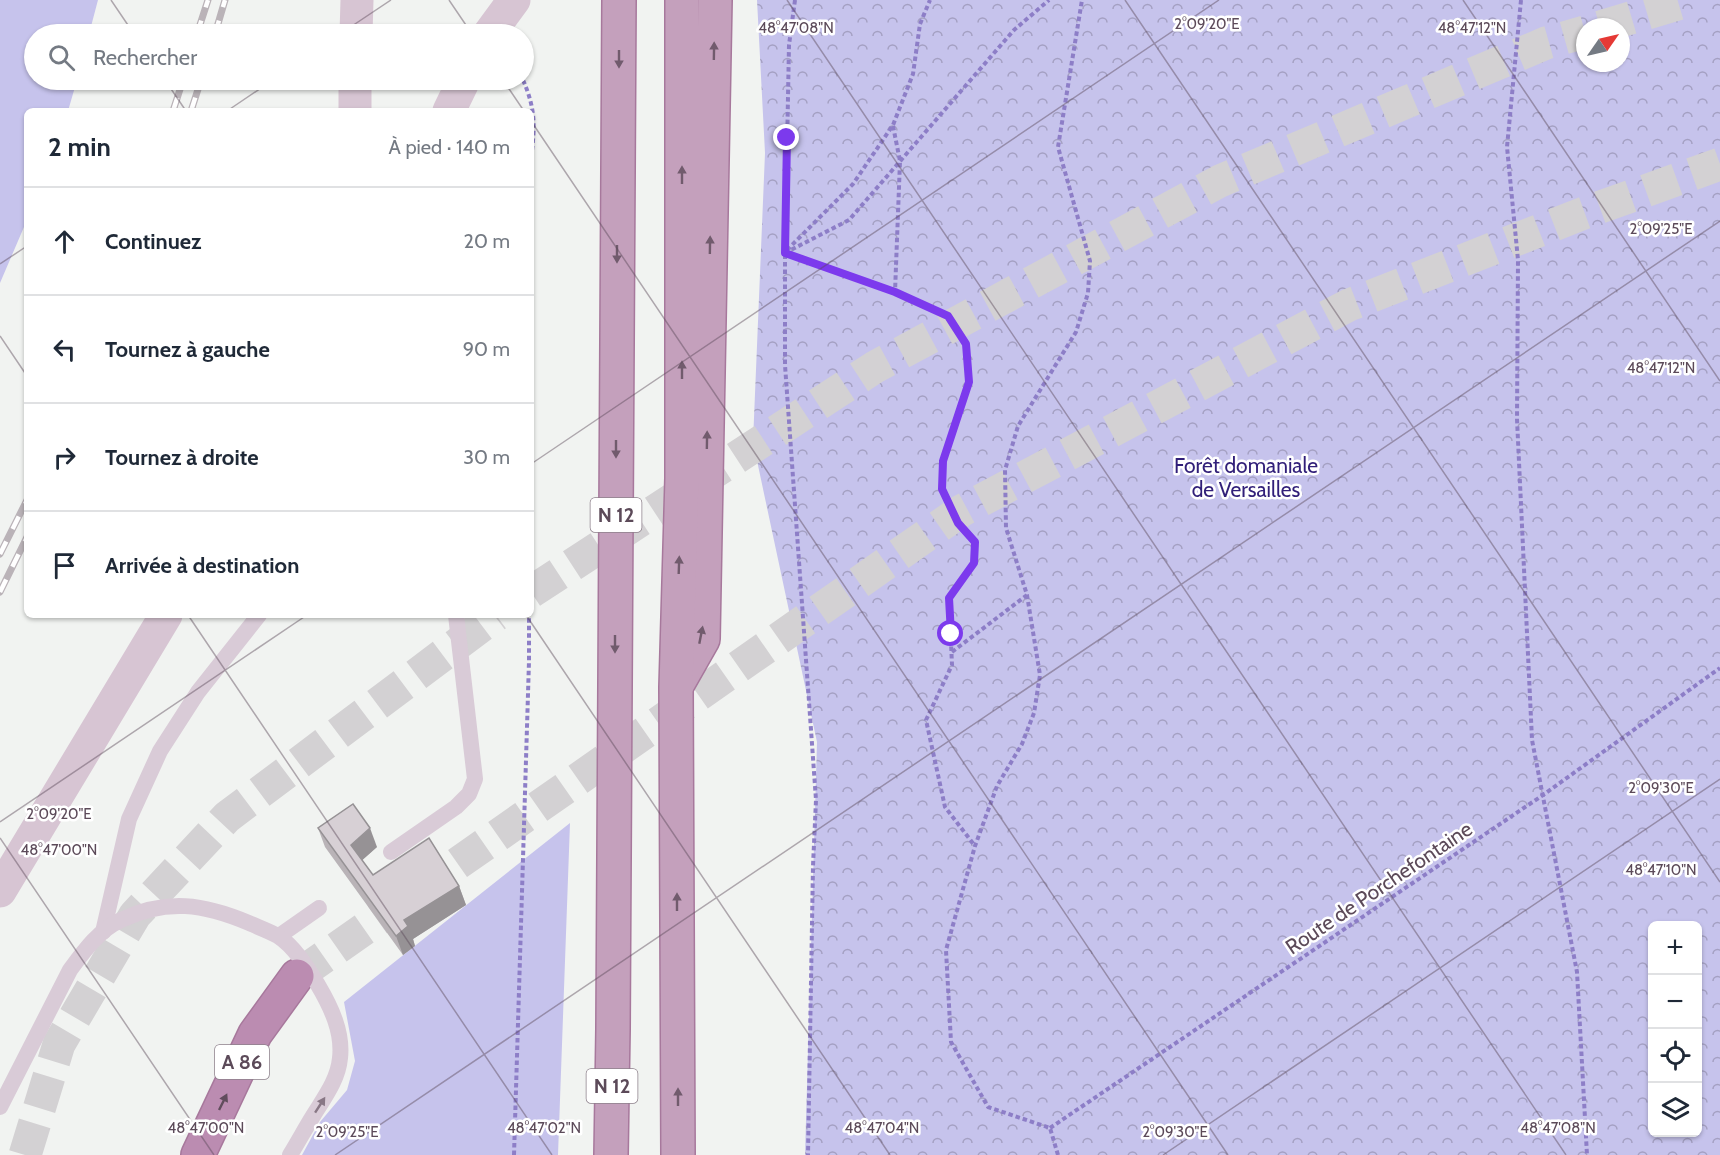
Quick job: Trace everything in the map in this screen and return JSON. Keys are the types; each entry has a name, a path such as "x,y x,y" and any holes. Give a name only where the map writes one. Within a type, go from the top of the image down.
{"highway":[{"name":"N 12","path":"611,1155 619,0"},
{"path":"678,1155 676,687 682,466 682,0"},
{"path":"676,687 703,639 715,0"},
{"name":"A 86","path":"198,1155 255,1034 297,976"}],"main road":[{"path":"356,24 357,0"},
{"path":"494,24 514,0"},
{"path":"355,90 355,108"},
{"path":"450,108 459,90"},
{"path":"0,891 164,618"}],"lane":[{"path":"103,932 129,819 160,751 198,692 258,618"},
{"path":"391,852 456,807 469,794 475,779 456,618"},
{"path":"0,1107 70,970 82,953 103,932 121,920 174,905 198,906 224,912 279,936 310,971 332,1010 339,1033 340,1058 335,1077 328,1093 290,1155"},
{"path":"279,936 319,908"}],"path":[{"path":"795,0 789,45 785,365 816,800 808,1155"},
{"path":"785,253 853,184 893,125 913,74 920,24 930,0"},
{"path":"785,253 849,220 1014,30 1048,0"},
{"path":"1058,1155 1050,1128 988,1107 951,1042 946,950 975,846 997,786 1022,744 1035,712 1040,675 1027,595 1006,528 1005,470 1018,426 1076,332 1088,294 1090,261 1058,147 1082,0"},
{"path":"1521,0 1507,147 1518,261 1517,419 1532,740 1577,972 1587,1155"},
{"path":"528,90 532,108"},
{"path":"893,125 900,161 895,292"},
{"path":"785,253 895,292 948,316 966,344 969,382 943,461 942,489 958,523 975,542 974,563 949,598 952,665 926,720 945,807 975,846"},
{"path":"952,653 1027,595"},
{"path":"514,1155 530,661 529,618"},
{"name":"Route de Porchefontaine","path":"1050,1128 1543,795 1720,668"}],"green space":[{"path":"0,0 98,0 92,24 24,24 24,90 74,90 69,108 24,108 24,227 0,283"},
{"name":"Forêt domaniale de Versailles","path":"757,0 1720,0 1720,1155 805,1155 817,742 753,442 765,153"},
{"path":"570,823 558,1155 302,1155 320,1122 347,1090 355,1061 344,1002"}],"building":[{"path":"353,804 370,828 351,845 373,875 429,838 459,886 404,920 408,926 396,936 318,828"}],"tunnel":[{"path":"1630,18 1691,0"},
{"path":"534,590 875,367 1220,181 1546,43 1576,35"},
{"path":"297,976 961,511 1349,305 1584,213 1720,164"},
{"path":"25,1155 59,1044 135,915 227,817 492,618"}],"railway":[{"path":"200,24 208,0"},
{"path":"218,24 225,0"},
{"path":"174,108 180,90"},
{"path":"192,108 198,90"},
{"path":"0,554 24,506"},
{"path":"0,592 24,543"}],"route":[{"path":"787,138 785,253 895,292 948,316 966,344 969,382 943,461 942,489 958,523 975,542 974,563 949,598 951,634"}]}
